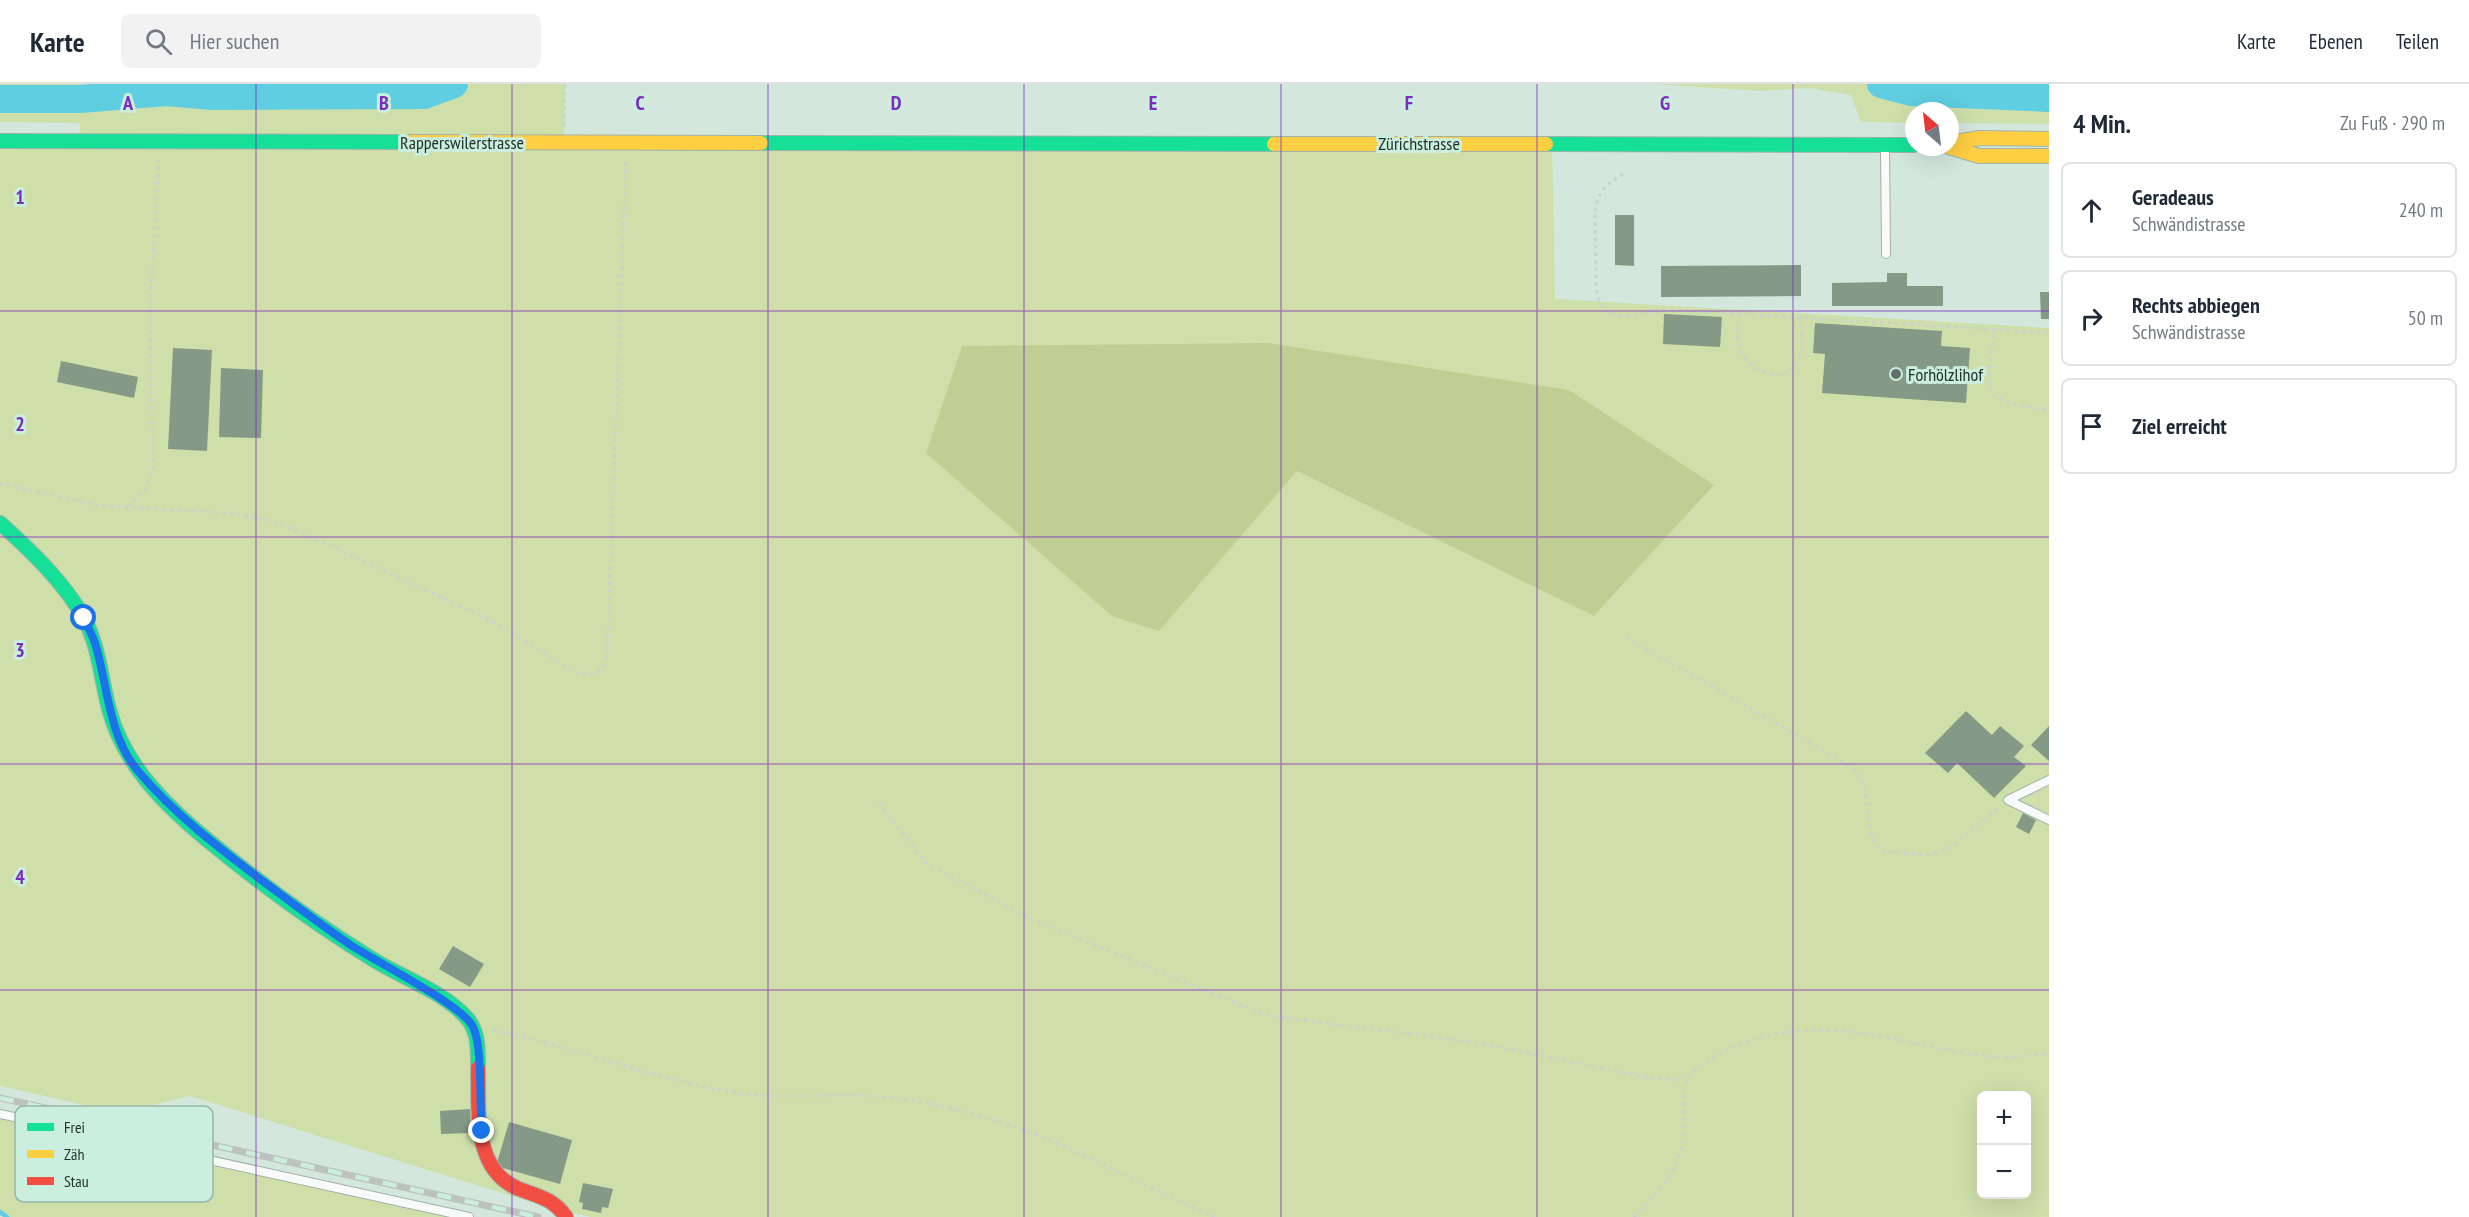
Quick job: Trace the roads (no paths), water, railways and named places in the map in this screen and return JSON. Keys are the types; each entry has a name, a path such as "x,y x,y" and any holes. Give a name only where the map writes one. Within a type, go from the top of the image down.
{"main road":[{"path":"1959,143 1978,138 2049,139"},
{"name":"Rapperswilerstrasse","path":"0,141 924,142"},
{"name":"Zürichstrasse","path":"924,142 1905,145"},
{"path":"1959,149 1979,156 2049,156"},
{"path":"0,523 47,569 84,618 95,642 112,718 122,745 137,770 205,838 348,944 456,1008 473,1027 478,1048 482,1131 488,1163 495,1174 506,1184 551,1200 566,1217"}],"lane":[{"path":"1885,145 1886,254"},
{"path":"2049,780 2008,800 2049,820"},
{"path":"0,1114 15,1117"},
{"path":"213,1161 469,1217"}],"waterway":[{"path":"0,99 80,99 167,92 212,96 424,95 454,84"},
{"path":"1881,84 1911,92 2049,98"},
{"path":"0,1212 7,1217"}],"railway":[{"path":"0,1098 36,1106"},
{"path":"213,1145 538,1217"}],"place":[{"name":"Forhölzlihof","path":"1896,374"}]}
